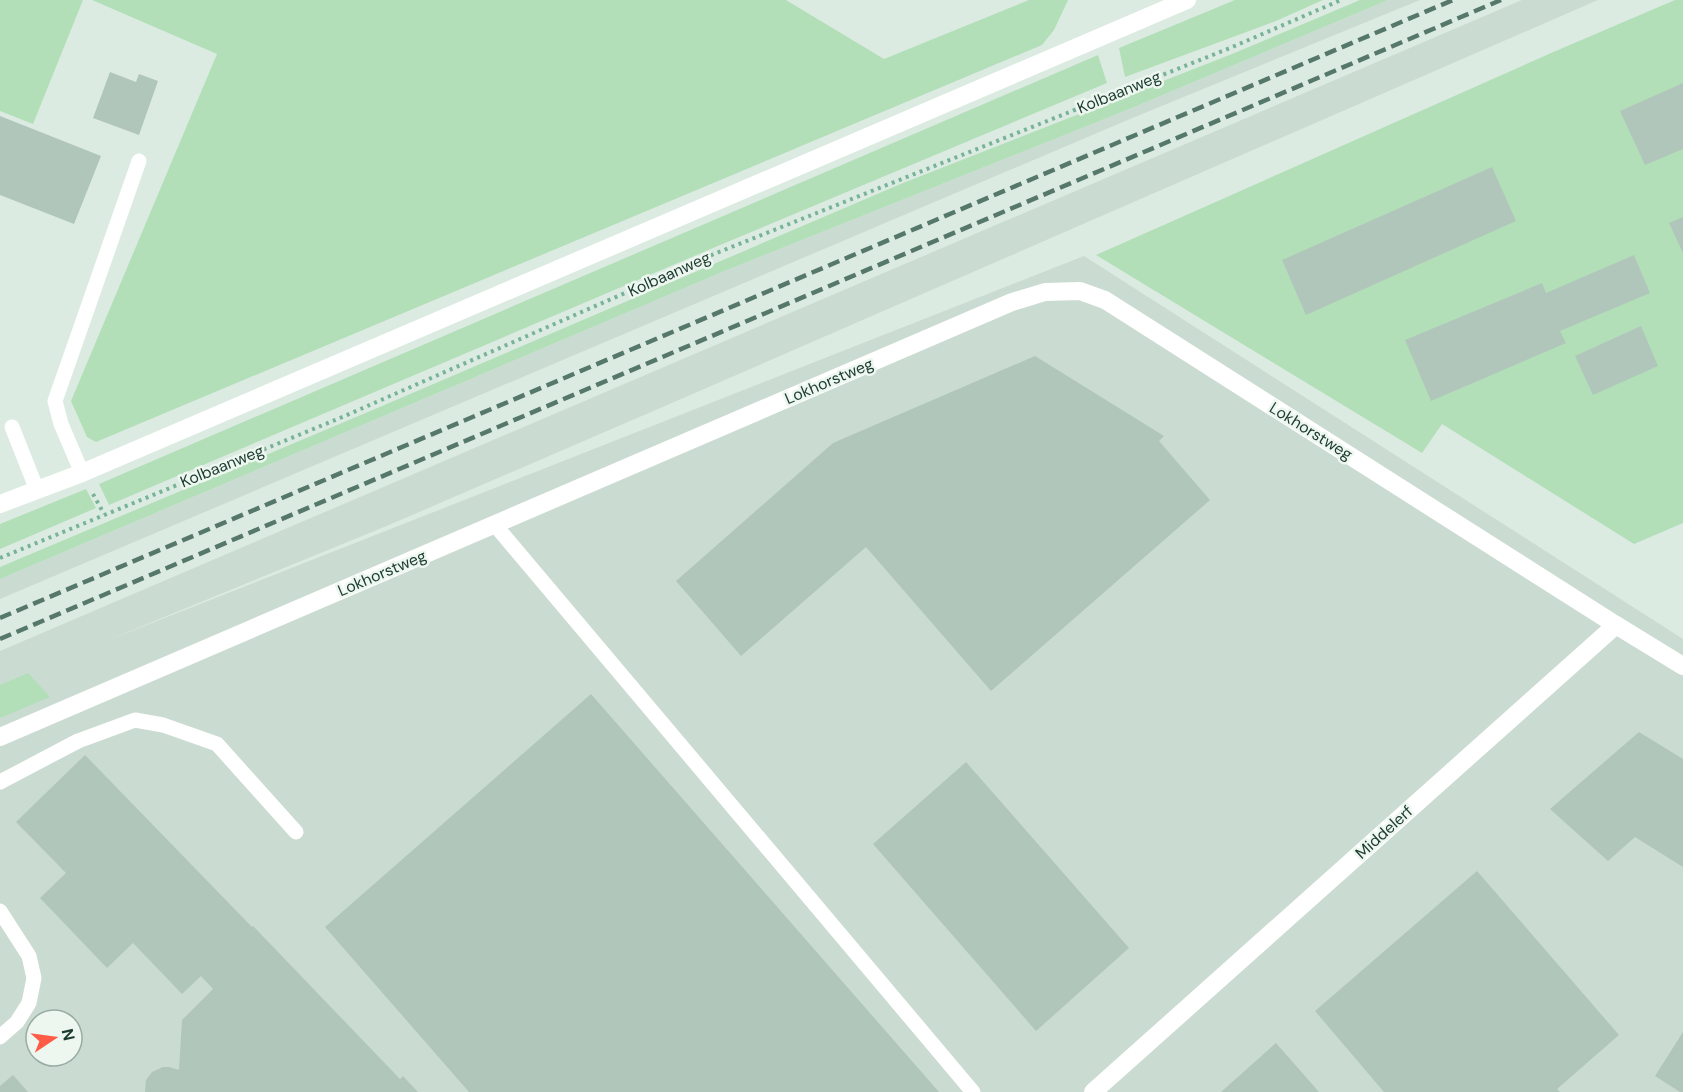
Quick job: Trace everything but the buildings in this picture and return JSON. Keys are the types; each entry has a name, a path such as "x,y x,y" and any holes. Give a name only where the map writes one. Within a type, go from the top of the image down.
{"street":[{"path":"0,504 82,473 1187,0"},
{"name":"Lokhorstweg","path":"0,737 1012,302 1045,292 1080,291 1105,300 1616,625"},
{"path":"1616,625 1683,666"},
{"name":"Middelerf","path":"1093,1092 1616,625"}],"lane":[{"path":"82,473 61,424 55,401 139,161"},
{"path":"12,426 37,490"},
{"path":"495,525 973,1092"},
{"path":"0,782 78,741 135,720 163,725 217,744 296,832"},
{"path":"0,911 29,956 34,978 29,1003 17,1022 0,1037"}],"path":[{"name":"Kolbaanweg","path":"0,558 340,418 714,254 1230,48 1341,0"}],"shaded area":[{"path":"1388,0 1420,0 1130,119 0,599 0,579 727,270 1127,110"},
{"path":"1522,0 1598,0 389,525 101,643 1084,256 1683,639 1683,1092 0,1092 0,651"}],"green space":[{"path":"0,0 83,0 33,124 0,111"},
{"path":"92,0 786,0 884,59 1029,0 1068,0 1054,30 1042,45 96,442 87,437 71,401 217,54"},
{"path":"1235,0 1323,0 1276,21 1125,77 1119,48"},
{"path":"1360,0 1388,0 1127,110 727,270 0,579 0,567 903,183 1232,54"},
{"path":"1675,0 1683,0 1683,523 1634,544 1442,424 1422,453 1096,255 1558,50"},
{"path":"1098,55 1107,83 109,505 99,484"},
{"path":"86,489 96,508 0,549 0,524"},
{"path":"28,673 50,697 0,718 0,685"}],"railway":[{"path":"0,618 1453,0"},
{"path":"0,639 1501,0"}]}
